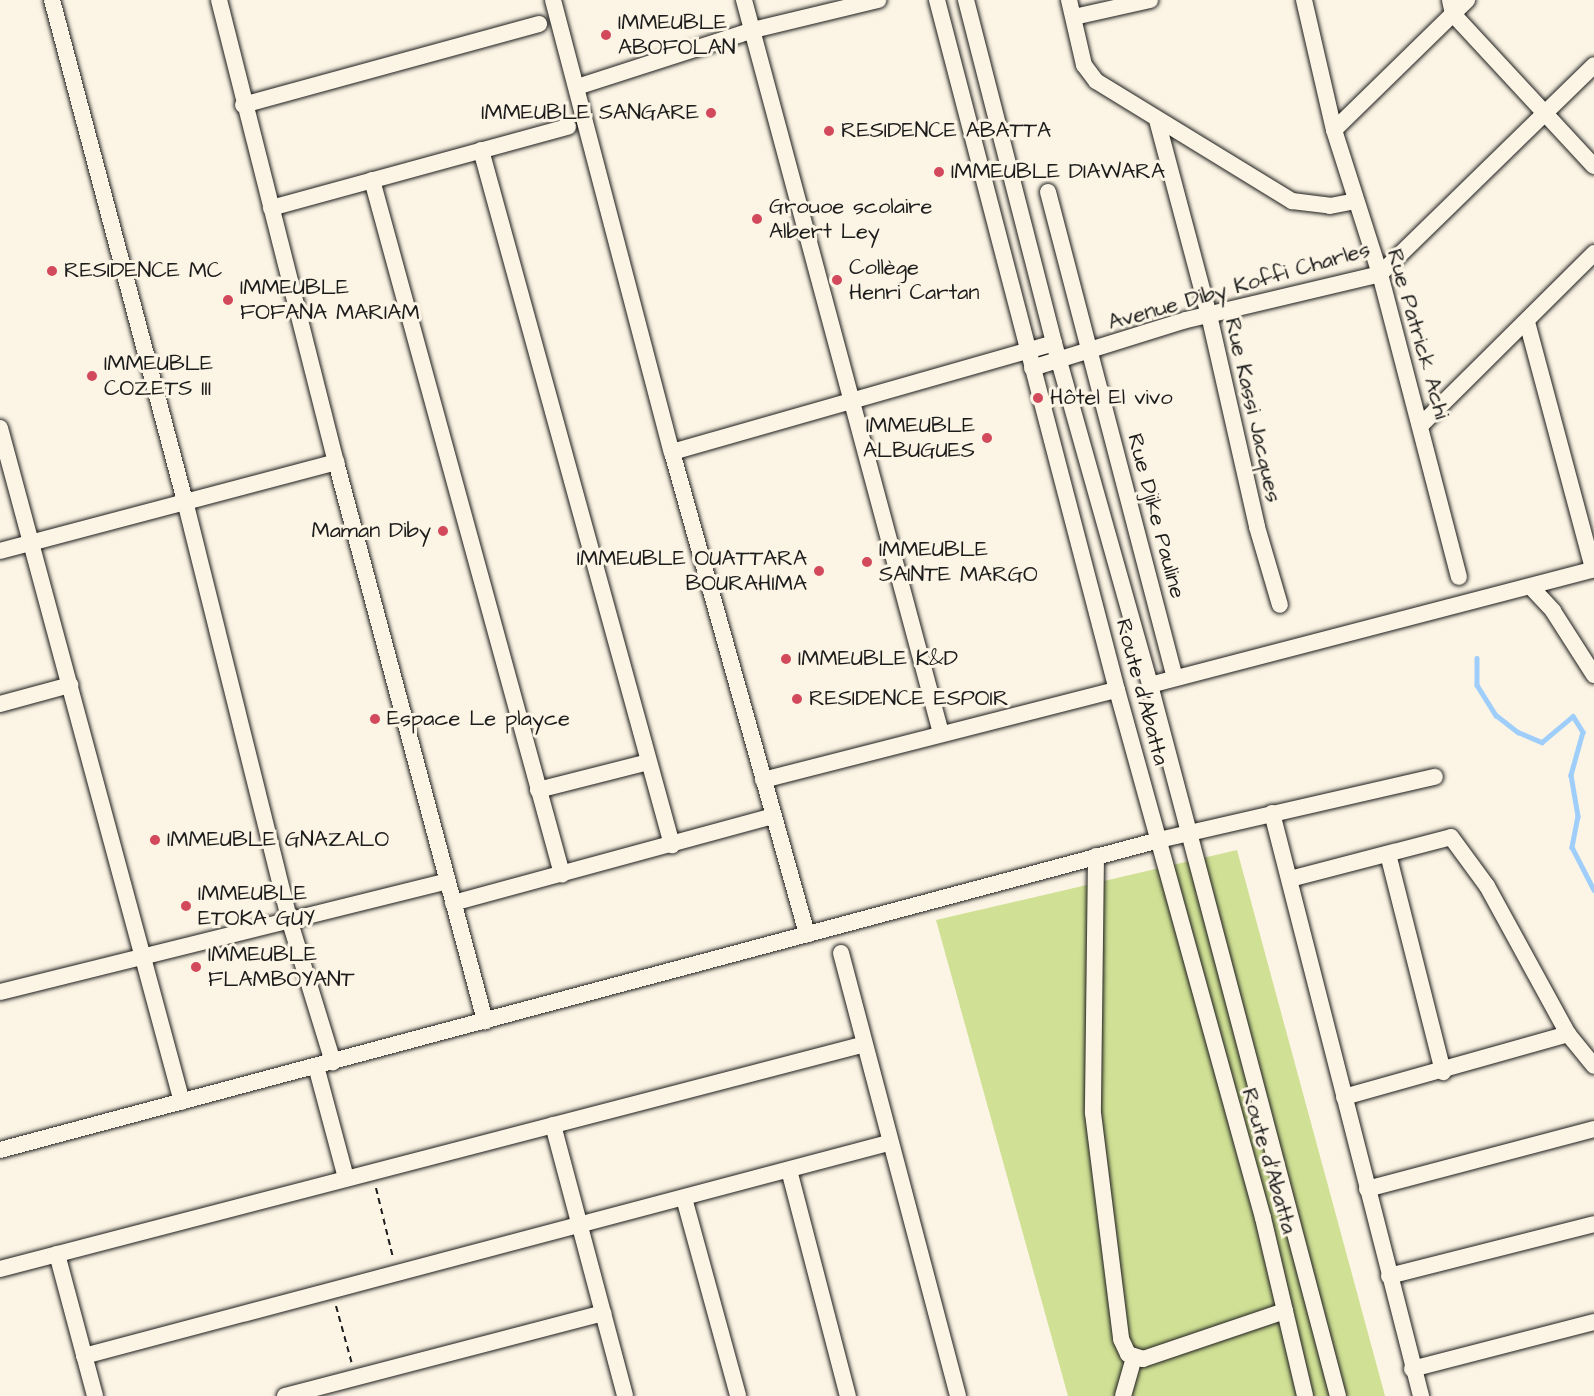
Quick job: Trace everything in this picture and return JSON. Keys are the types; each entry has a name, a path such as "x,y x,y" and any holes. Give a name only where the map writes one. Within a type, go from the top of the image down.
{"street":[{"path":"52,0 186,505 289,919 333,1062"},
{"path":"219,0 243,105 336,462 485,1021"},
{"path":"553,0 672,452 772,816 807,934"},
{"path":"744,0 942,733"},
{"path":"577,87 753,30 878,0"},
{"name":"Route d'Abatta","path":"938,0 1027,351 1117,690 1263,1218 1305,1396"},
{"name":"Route d'Abatta","path":"966,0 1058,360 1150,685 1187,832 1338,1396"},
{"path":"1069,0 1089,75 1157,120 1292,201 1330,206 1355,201"},
{"path":"1074,17 1150,0"},
{"name":"Rue Patrick Achi","path":"1304,0 1334,130 1380,274 1459,577"},
{"path":"1334,130 1451,7 1467,0"},
{"path":"1451,7 1542,115 1594,166"},
{"path":"243,105 539,24"},
{"name":"Avenue Diby Koffi Charles","path":"1032,368 1209,315 1380,274 1594,65"},
{"name":"Rue Kassi Jacques","path":"1157,120 1209,315 1255,518 1280,605"},
{"path":"271,208 568,127"},
{"path":"481,150 672,845"},
{"path":"372,180 562,874"},
{"name":"Rue Djike Pauline","path":"1048,192 1175,678"},
{"path":"1421,425 1594,253"},
{"path":"1570,276 1594,267"},
{"path":"1150,685 1594,569 1590,542 1527,322"},
{"path":"672,452 852,403 1054,344"},
{"path":"0,428 182,1102"},
{"path":"0,551 186,505 336,462"},
{"path":"1531,587 1553,611 1594,675"},
{"path":"0,704 70,685"},
{"path":"763,780 1117,690"},
{"path":"538,790 649,762"},
{"path":"0,1150 1187,832 1435,777"},
{"path":"1272,813 1420,1396"},
{"path":"453,903 772,816"},
{"path":"1290,879 1388,854 1436,838 1451,837 1460,845 1487,886 1568,1034 1594,1066"},
{"path":"1388,854 1443,1071"},
{"path":"1096,856 1093,1113 1121,1339 1134,1358 1143,1359 1285,1311"},
{"path":"0,992 447,881"},
{"path":"841,953 862,1045 958,1396"},
{"path":"1344,1097 1568,1034"},
{"path":"0,1269 862,1045"},
{"path":"316,1066 346,1178"},
{"path":"553,1125 625,1396"},
{"path":"1367,1189 1594,1129"},
{"path":"84,1356 396,1270 684,1198 888,1143"},
{"path":"789,1170 848,1396"},
{"path":"684,1198 738,1396"},
{"path":"1389,1276 1594,1224"},
{"path":"57,1254 95,1396"},
{"path":"285,1396 603,1312"},
{"path":"1412,1369 1594,1322"},
{"path":"1123,1396 1134,1358"}],"path":[{"path":"372,1171 396,1270"},
{"path":"331,1288 356,1377"}],"green space":[{"path":"1237,850 1385,1396 1068,1396 936,920"}],"waterway":[{"path":"1477,658 1477,685 1496,715 1518,732 1542,742 1573,716 1583,732 1571,775 1578,816 1572,847 1594,890"}],"place":[{"name":"IMMEUBLE ABOFOLAN","path":"606,35"},
{"name":"IMMEUBLE SANGARE","path":"711,113"},
{"name":"RESIDENCE ABATTA","path":"829,131"},
{"name":"IMMEUBLE DIAWARA","path":"939,172"},
{"name":"Grouoe scolaire Albert Ley","path":"757,219"},
{"name":"RESIDENCE MC","path":"52,271"},
{"name":"Collège Henri Cartan","path":"837,280"},
{"name":"IMMEUBLE FOFANA MARIAM","path":"228,300"},
{"name":"IMMEUBLE COZETS III","path":"92,376"},
{"name":"Hôtel El vivo","path":"1038,398"},
{"name":"IMMEUBLE ALBUGUES","path":"987,438"},
{"name":"Maman Diby","path":"443,531"},
{"name":"IMMEUBLE SAINTE MARGO","path":"867,562"},
{"name":"IMMEUBLE OUATTARA BOURAHIMA","path":"819,571"},
{"name":"IMMEUBLE K&D","path":"786,659"},
{"name":"RESIDENCE ESPOIR","path":"797,699"},
{"name":"Espace Le playce","path":"375,719"},
{"name":"IMMEUBLE GNAZALO","path":"155,840"},
{"name":"IMMEUBLE ETOKA GUY","path":"186,906"},
{"name":"IMMEUBLE FLAMBOYANT","path":"196,967"}]}
